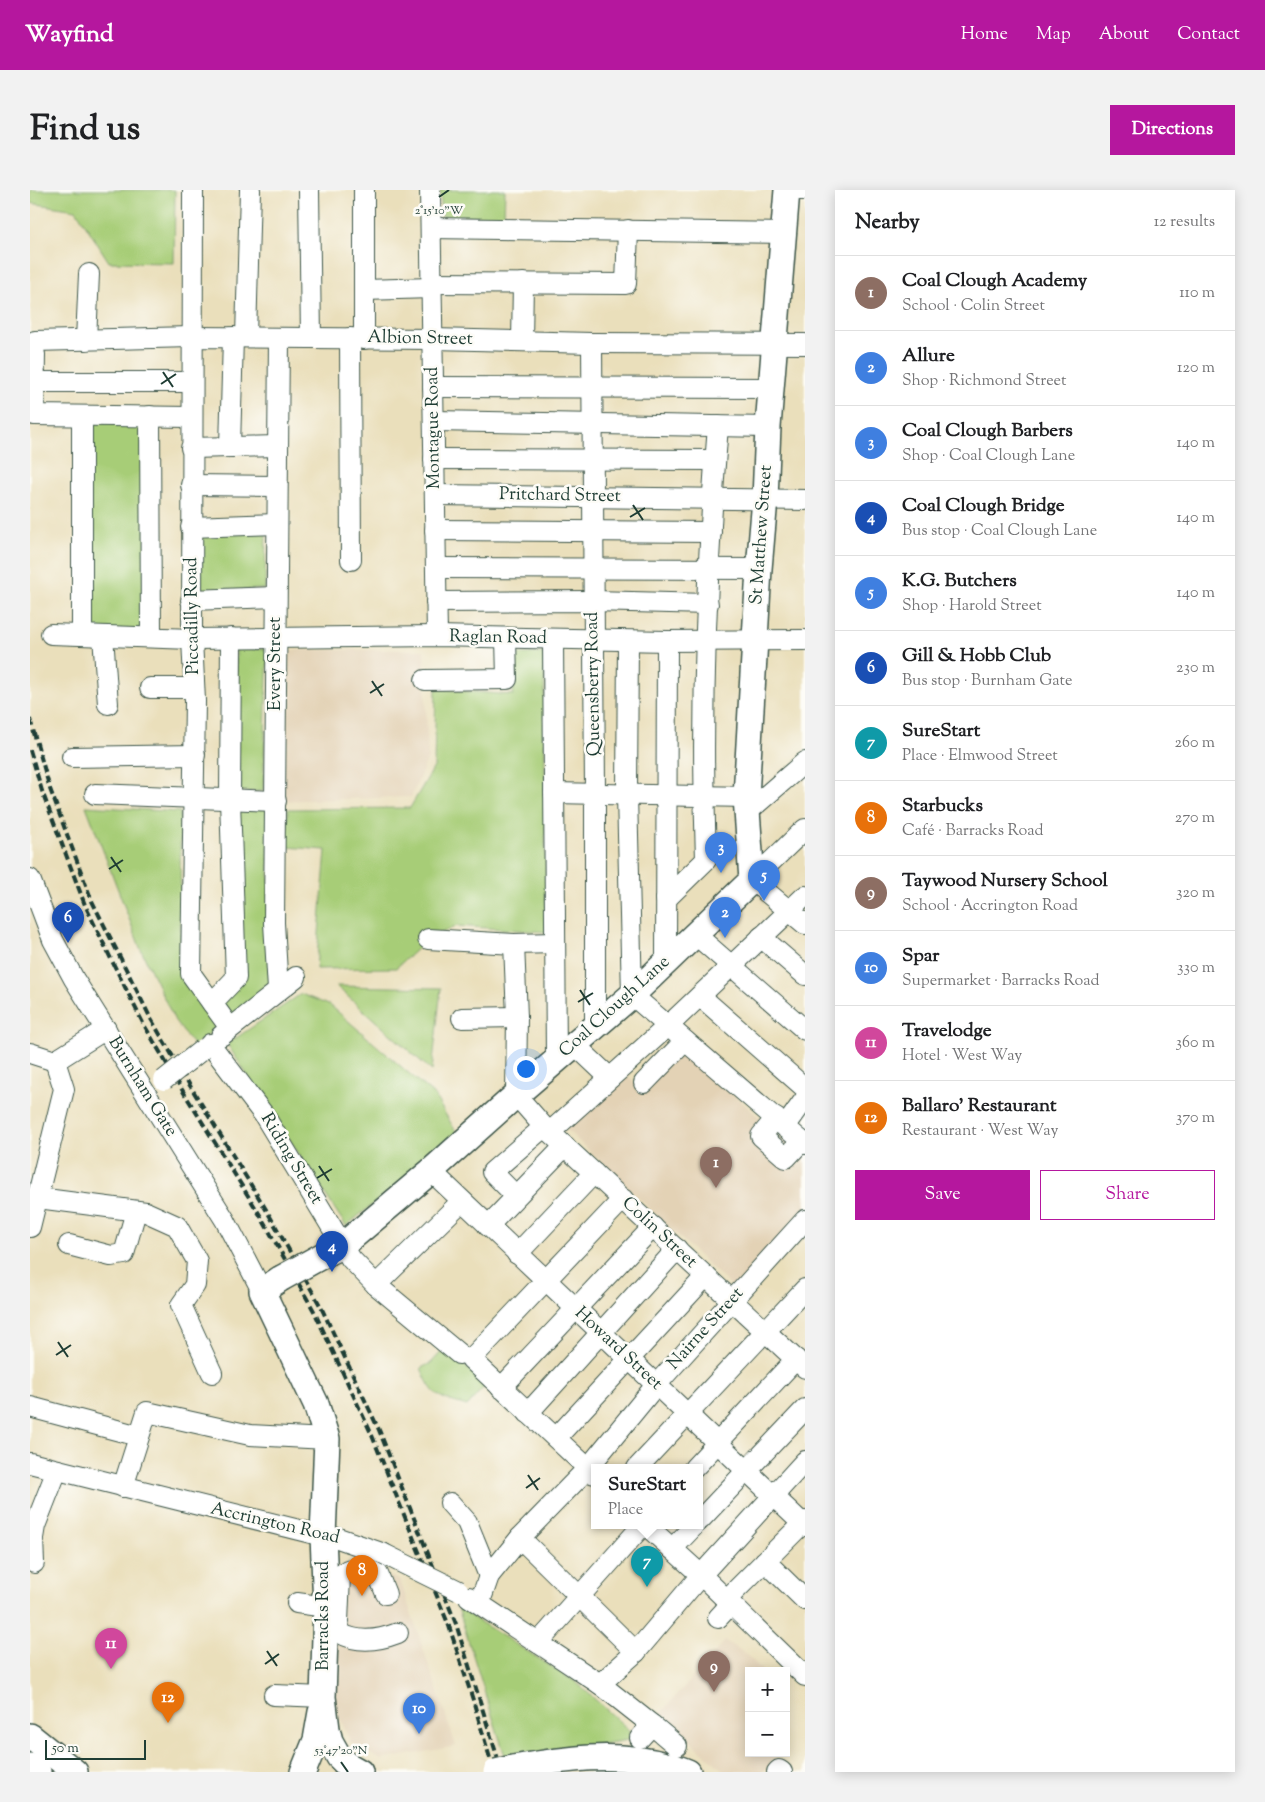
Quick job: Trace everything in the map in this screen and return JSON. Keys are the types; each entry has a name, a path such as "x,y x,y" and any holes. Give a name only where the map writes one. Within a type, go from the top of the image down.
{"main road":[{"name":"St Matthew Street","path":"752,880 746,805 759,569 766,499 768,427 787,190"},
{"name":"Coal Clough Lane","path":"271,1285 334,1250 431,1171 632,995 752,880"},
{"name":"Barracks Road","path":"271,1285 316,1404 327,1439 323,1536 326,1607 324,1696 327,1729 330,1741 339,1757 346,1764 360,1772"},
{"name":"Barracks Road","path":"304,1772 316,1740 324,1696"},
{"path":"30,1736 76,1772"},
{"path":"504,1770 570,1759 615,1757 647,1760 688,1772"},
{"path":"30,1766 38,1772"}],"street":[{"name":"Piccadilly Road","path":"193,190 191,600 194,688 194,799 191,974 230,1028"},
{"path":"230,447 250,190"},
{"path":"309,190 311,338"},
{"path":"351,560 357,338 364,290 364,190"},
{"name":"Montague Road","path":"430,190 437,636"},
{"path":"787,190 805,190"},
{"path":"431,228 784,233"},
{"path":"364,290 432,285 523,283 626,284 628,230"},
{"path":"86,340 89,274"},
{"path":"522,341 523,283"},
{"name":"Albion Street","path":"35,382 35,347 86,340 239,337 592,343 805,344"},
{"name":"Every Street","path":"278,990 274,923 279,338"},
{"name":"Queensberry Road","path":"592,343 595,1026"},
{"path":"191,382 35,382 34,415 191,417"},
{"path":"434,386 771,388"},
{"path":"82,416 82,635"},
{"path":"150,416 151,638"},
{"path":"434,421 768,427"},
{"path":"666,899 706,860 704,796 706,641 712,498 718,426"},
{"path":"191,448 278,446"},
{"path":"434,459 716,460"},
{"path":"191,486 277,486"},
{"name":"Pritchard Street","path":"435,495 805,500"},
{"path":"191,526 277,524"},
{"path":"435,530 711,532"},
{"path":"436,568 759,569"},
{"path":"191,600 276,597"},
{"path":"436,602 593,601 708,604"},
{"name":"Raglan Road","path":"51,634 192,639 437,636 628,641 805,640"},
{"path":"103,636 108,704"},
{"path":"212,1003 236,978 230,800 231,638"},
{"path":"425,680 507,679 506,638"},
{"path":"552,639 556,1060"},
{"path":"628,641 627,795 632,995 803,1142"},
{"path":"666,961 667,641"},
{"path":"150,688 194,688"},
{"path":"72,757 194,755"},
{"path":"554,793 704,796 746,805 805,762"},
{"path":"95,794 276,801"},
{"name":"Coal Clough Lane","path":"752,880 805,829"},
{"name":"Burnham Gate","path":"30,879 53,940 74,979 225,1220 271,1285"},
{"path":"752,880 805,924"},
{"path":"516,1196 492,1172 610,1078 668,1026 805,896"},
{"path":"696,935 805,1030"},
{"path":"761,937 805,975"},
{"path":"428,939 514,944 555,943"},
{"path":"514,944 517,1017 516,1095"},
{"path":"147,1093 296,976"},
{"path":"700,996 805,1088"},
{"path":"462,1018 517,1017"},
{"path":"30,1053 55,1061 106,1029"},
{"path":"644,1083 685,1040"},
{"path":"574,1044 610,1078"},
{"name":"Riding Street","path":"207,1047 264,1115 295,1164 334,1250 351,1259 376,1285 465,1357 591,1471"},
{"path":"30,1227 64,1088 55,1061"},
{"name":"Colin Street","path":"516,1095 547,1129 800,1364"},
{"path":"780,1122 805,1099"},
{"path":"488,1226 565,1146"},
{"name":"Howard Street","path":"431,1171 546,1282 804,1524"},
{"path":"517,1254 594,1173"},
{"path":"38,1198 146,1212 177,1226 198,1261 195,1285 181,1305 212,1373"},
{"path":"465,1357 546,1282 623,1199"},
{"path":"376,1285 462,1201"},
{"path":"69,1245 111,1256 124,1254 136,1211"},
{"name":"Nairne Street","path":"596,1464 656,1385 805,1220"},
{"path":"501,1388 653,1227"},
{"path":"528,1413 677,1249"},
{"path":"556,1438 706,1276"},
{"path":"641,1464 805,1289"},
{"path":"698,1464 717,1443 800,1364"},
{"path":"30,1407 139,1436"},
{"path":"703,1517 805,1409"},
{"path":"123,1487 147,1412 250,1435 327,1439"},
{"path":"600,1684 636,1652 701,1575 805,1460"},
{"name":"Accrington Road","path":"30,1463 323,1536 338,1538 384,1554 480,1602 600,1684 646,1731 677,1746"},
{"path":"34,1563 32,1526 56,1470"},
{"name":"Nairne Street","path":"480,1602 489,1576 520,1538 591,1471"},
{"path":"450,1503 467,1522 489,1576"},
{"path":"725,1607 765,1561 804,1524"},
{"path":"538,1643 639,1529"},
{"path":"650,1529 701,1575 725,1607 805,1676"},
{"path":"672,1549 691,1529"},
{"path":"520,1538 636,1652"},
{"path":"765,1561 805,1600"},
{"path":"386,1594 378,1574 356,1567 346,1570 340,1576 338,1622 340,1633 348,1638 370,1640 383,1639 398,1633"},
{"path":"297,1603 326,1607"},
{"path":"274,1695 324,1696"}],"shaded area":[{"path":"280,650 424,650 428,758 411,797 281,801"},
{"path":"675,1044 805,1157 805,1212 734,1289 562,1125 622,1071 636,1083"},
{"path":"358,1565 400,1580 456,1746 381,1760 351,1743 335,1707 336,1567"},
{"path":"725,1641 746,1654 759,1667 745,1667 745,1757 776,1757 763,1772 725,1772 660,1714"}],"green space":[{"path":"30,190 175,190 174,263 109,262 76,210 30,203"},
{"path":"440,190 505,190 504,217 442,216"},
{"path":"85,418 147,419 147,633 84,633"},
{"path":"266,531 265,589 200,592 200,533"},
{"path":"236,649 268,649 263,791 238,792"},
{"path":"544,653 546,932 457,926 428,939 396,968 316,969 326,850 287,847 288,809 410,808 434,767 436,689 513,695 518,654"},
{"path":"86,806 180,812 181,971 218,1027 194,1046 175,1021 141,950"},
{"path":"238,808 268,808 271,988 234,1019 222,1002 243,978"},
{"path":"336,986 441,988 432,1071"},
{"path":"301,994 331,1006 434,1095 458,1135 346,1226 227,1044"},
{"path":"445,1348 486,1385 467,1406 442,1398 437,1394 429,1385 421,1368 431,1363"},
{"path":"458,1608 576,1682 630,1731 628,1740 506,1759"}],"railway":[{"path":"30,719 50,789 92,901 151,1019 267,1211 321,1307 379,1430 456,1624 502,1772"},
{"path":"30,750 42,791 85,905 114,965 143,1023 260,1215 314,1311 371,1433 449,1626 494,1772"}],"place":[{"name":"Coal Clough Barbers","path":"721,873"},
{"name":"K.G. Butchers","path":"764,901"},
{"name":"Allure","path":"725,938"},
{"name":"Gill & Hobb Club","path":"68,943"},
{"name":"Coal Clough Academy","path":"716,1188"},
{"name":"Coal Clough Bridge","path":"332,1272"},
{"name":"SureStart","path":"647,1587"},
{"name":"Starbucks","path":"362,1596"},
{"name":"Travelodge","path":"111,1669"},
{"name":"Taywood Nursery School","path":"714,1692"},
{"name":"Ballaro' Restaurant","path":"168,1723"},
{"name":"Spar","path":"419,1734"}]}
